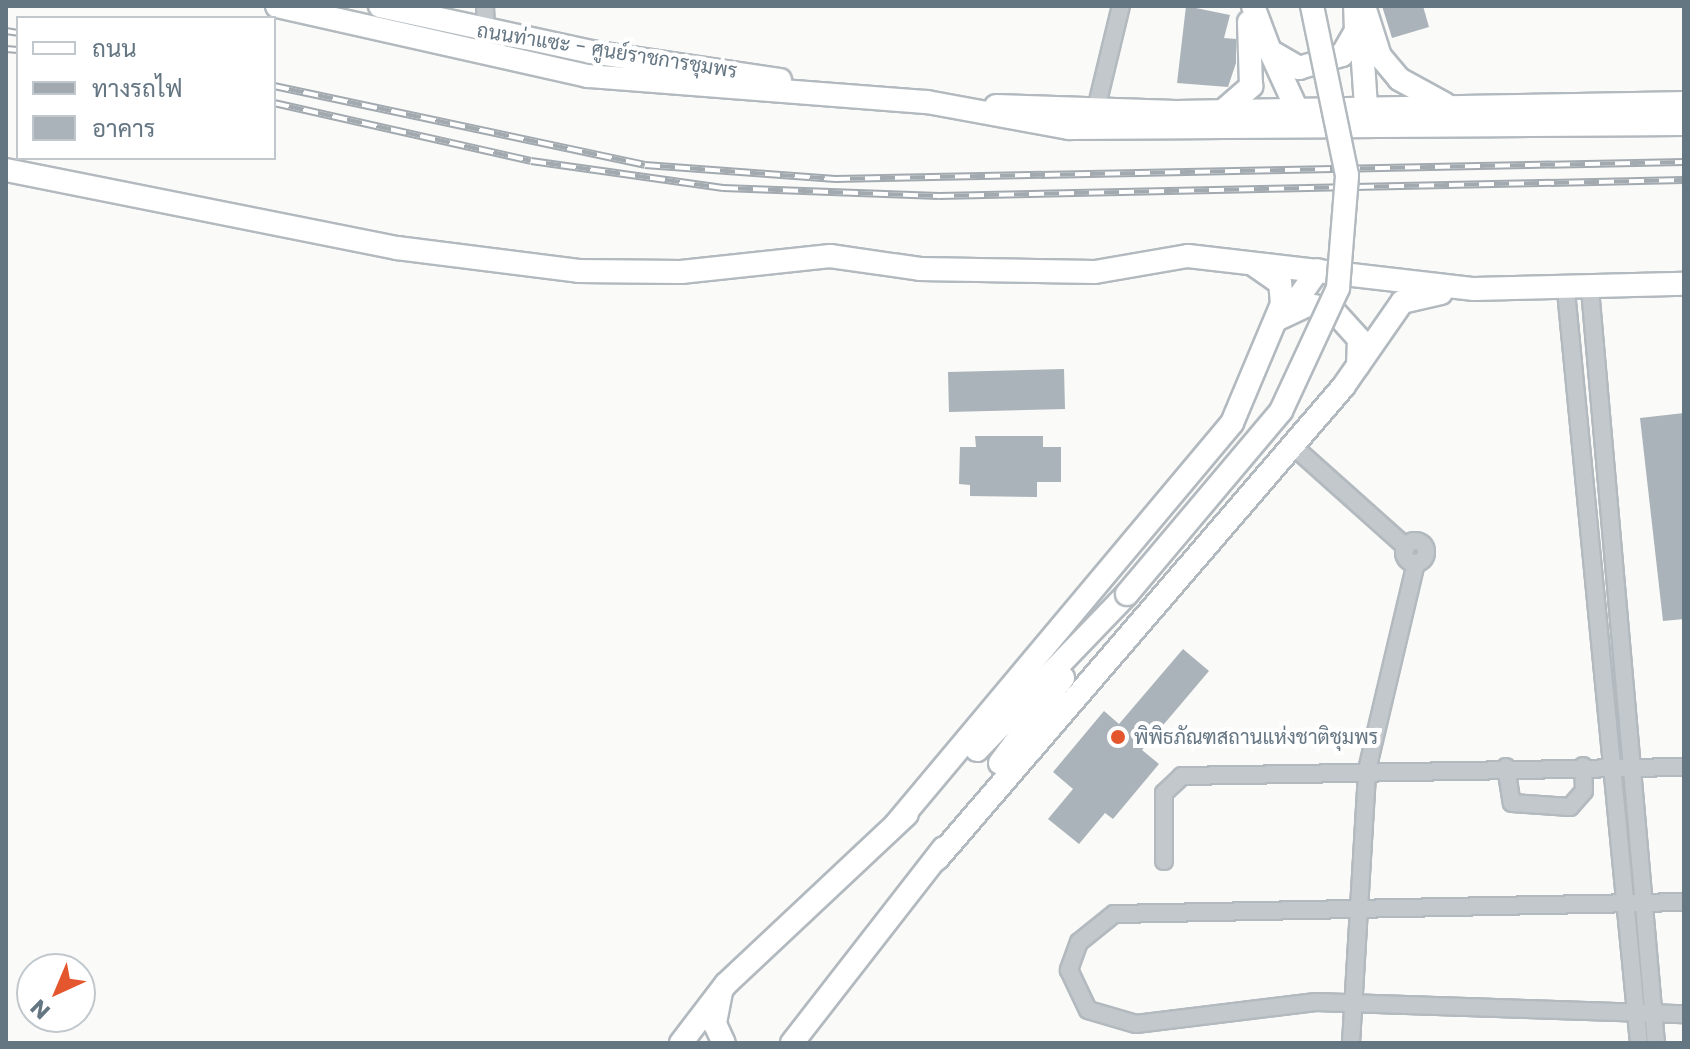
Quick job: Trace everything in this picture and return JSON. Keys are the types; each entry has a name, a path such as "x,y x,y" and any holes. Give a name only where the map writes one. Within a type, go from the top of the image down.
{"main road":[{"name":"ถนนท่าแซะ - ศูนย์ราชการชุมพร","path":"277,6 487,56 654,84 836,93 955,106"},
{"name":"ถนนท่าแซะ - ศูนย์ราชการชุมพร","path":"380,6 486,32 836,93"},
{"path":"1220,111 1238,104 1251,86 1250,6"},
{"path":"1250,6 1302,119"},
{"path":"937,859 1127,594 1281,411 1338,288 1347,175 1312,6"},
{"path":"1270,51 1299,68 1330,63 1351,44 1359,9"},
{"path":"1359,9 1380,56 1399,79 1454,107"},
{"path":"1359,9 1367,119"},
{"path":"486,32 487,56"},
{"path":"1367,119 1454,107 1684,103"},
{"path":"955,106 1220,111 1302,119"},
{"path":"955,106 1069,128 1302,119 1684,124"},
{"path":"6,170 397,248 579,271 681,272 789,256 920,269 1095,272 1188,256 1244,260 1474,289 1566,291 1684,284"},
{"path":"1244,260 1280,283 1284,315"},
{"path":"896,824 1212,454 1284,315 1318,270"},
{"path":"1359,357 1381,309 1383,278"},
{"path":"792,1043 937,859 1293,446 1402,302 1474,289"},
{"path":"1284,315 1332,309 1359,357"},
{"path":"681,1043 726,984 896,824 1127,594"},
{"path":"724,1043 714,1011 726,984"}],"street":[{"path":"485,6 486,32"},
{"path":"1096,109 1121,6"},
{"path":"1590,289 1629,766 1656,1043"},
{"path":"1566,291 1639,1043"},
{"path":"1293,446 1406,547 1424,546 1426,556 1416,563 1367,770 1354,909 1351,1043"},
{"path":"1595,604 1615,602"},
{"path":"1164,861 1164,793 1182,776 1611,765 1684,767"},
{"path":"1506,767 1512,803 1570,807 1584,791 1583,766"},
{"path":"1684,902 1114,914 1079,942 1069,970 1088,1010 1136,1024 1201,1021 1274,1004 1684,1014"}],"building":[{"path":"1186,6 1230,15 1224,38 1236,39 1236,63 1228,87 1177,83"},
{"path":"1382,6 1423,6 1429,27 1392,38"},
{"path":"1064,369 1065,409 949,412 948,372"},
{"path":"1684,413 1684,619 1663,621 1640,418"},
{"path":"975,436 1043,436 1043,447 1061,447 1061,482 1037,482 1037,497 970,496 970,485 959,484 960,447 976,447"},
{"name":"พิพิธภัณฑสถานแห่งชาติชุมพร","path":"1183,649 1209,671 1142,750 1159,764 1113,819 1105,813 1079,844 1048,819 1073,789 1053,772 1104,711 1119,724"}],"railway":[{"path":"6,31 16,33"},
{"path":"6,49 16,50"},
{"path":"276,86 645,165 835,179 1684,162"},
{"path":"276,103 531,161 723,188 939,196 1684,180"}],"place":[{"name":"พิพิธภัณฑสถานแห่งชาติชุมพร","path":"1118,737"}]}
